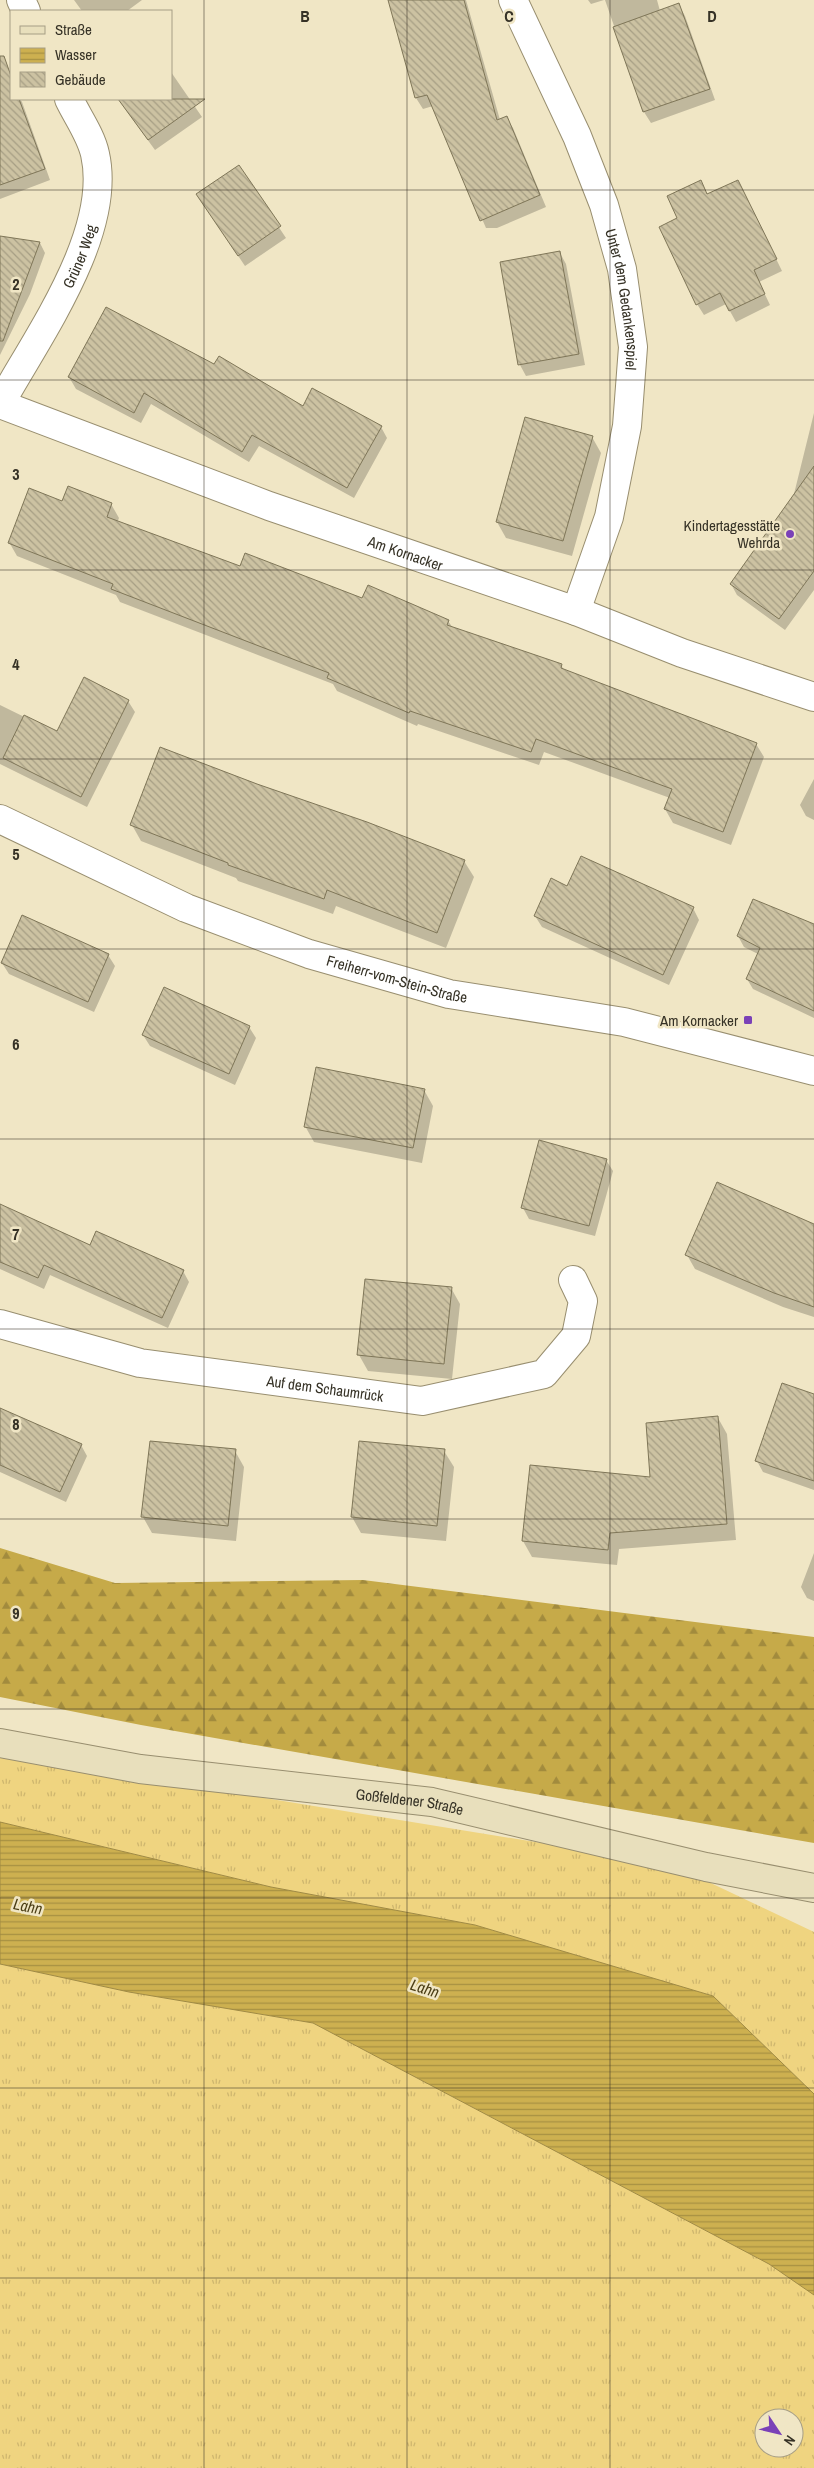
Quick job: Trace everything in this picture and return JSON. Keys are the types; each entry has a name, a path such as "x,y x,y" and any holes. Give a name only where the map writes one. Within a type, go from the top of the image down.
{"main road":[{"name":"Goßfeldener Straße","path":"0,1743 140,1768 432,1802 706,1867 814,1888"}],"street":[{"name":"Unter dem Gedankenspiel","path":"513,0 577,136 604,205 622,269 633,347 628,426 609,517 576,611"},
{"name":"Grüner Weg","path":"0,404 65,290 85,246 95,210 99,180 95,152 69,100"},
{"name":"Am Kornacker","path":"0,404 269,506 576,611 682,653 814,697"},
{"name":"Freiherr-vom-Stein-Straße","path":"0,819 186,908 309,954 449,994 624,1022 814,1071"},
{"name":"Auf dem Schaumrück","path":"0,1324 140,1363 422,1401 544,1374 576,1336 584,1302 572,1280"}],"green space":[{"path":"0,1548 115,1583 363,1580 814,1637 814,1843 141,1725 0,1697"},
{"path":"0,1755 609,1854 696,1876 814,1932 814,2094 713,1996 475,1925 271,1887 0,1822"},
{"path":"0,1964 129,1992 313,2023 769,2264 814,2295 814,2468 0,2468"}],"water":[{"name":"Lahn","path":"0,1822 271,1887 475,1925 713,1996 814,2094 814,2295 769,2264 313,2023 129,1992 0,1964"}],"building":[{"path":"388,0 464,0 497,120 507,116 540,195 480,221 427,95 415,98"},
{"path":"679,3 710,89 643,112 613,27"},
{"path":"0,56 4,56 10,73 10,100 19,100 45,169 0,185"},
{"path":"205,99 148,140 119,100"},
{"path":"239,165 281,226 238,256 196,194"},
{"path":"701,180 707,194 738,180 777,259 754,270 765,294 729,311 720,293 696,305 659,227 677,218 667,196"},
{"path":"0,236 40,242 3,341 0,341"},
{"path":"560,251 579,354 518,365 500,262"},
{"path":"106,307 214,364 219,356 303,406 312,388 382,426 347,488 252,435 242,452 144,393 134,413 68,377"},
{"path":"525,417 593,436 563,541 496,522"},
{"name":"Kindertagesstätte Wehrda","path":"814,466 814,571 779,619 730,584"},
{"path":"68,486 112,503 107,517 240,566 245,553 362,598 368,585 449,620 447,625 562,664 561,668 757,743 723,832 664,809 672,789 536,739 531,752 410,711 409,713 327,678 329,673 111,589 113,584 8,543 29,488 62,501"},
{"path":"84,677 129,700 81,797 3,758 24,715 57,731"},
{"path":"160,747 257,784 367,822 465,860 437,933 327,890 324,899 228,865 228,863 130,825"},
{"path":"581,856 694,907 663,975 534,916 551,878 567,886"},
{"path":"753,899 814,924 814,1011 746,979 760,948 737,936"},
{"path":"22,915 109,954 88,1002 1,963"},
{"path":"164,987 250,1026 229,1074 142,1035"},
{"path":"316,1067 425,1089 413,1148 304,1127"},
{"path":"539,1140 607,1159 589,1226 521,1208"},
{"path":"717,1182 814,1224 814,1307 774,1293 685,1255"},
{"path":"0,1204 90,1245 96,1231 184,1270 162,1318 44,1265 38,1278 0,1262"},
{"path":"365,1279 452,1287 444,1364 357,1355"},
{"path":"782,1383 814,1394 814,1481 755,1461"},
{"path":"0,1408 82,1444 60,1492 0,1465"},
{"path":"718,1416 727,1524 610,1533 608,1550 522,1541 530,1465 650,1477 646,1423"},
{"path":"150,1441 236,1449 228,1526 141,1517"},
{"path":"359,1441 445,1449 437,1526 351,1517"}],"place":[{"name":"Kindertagesstätte Wehrda","path":"790,534"},
{"name":"Am Kornacker","path":"748,1020"}]}
